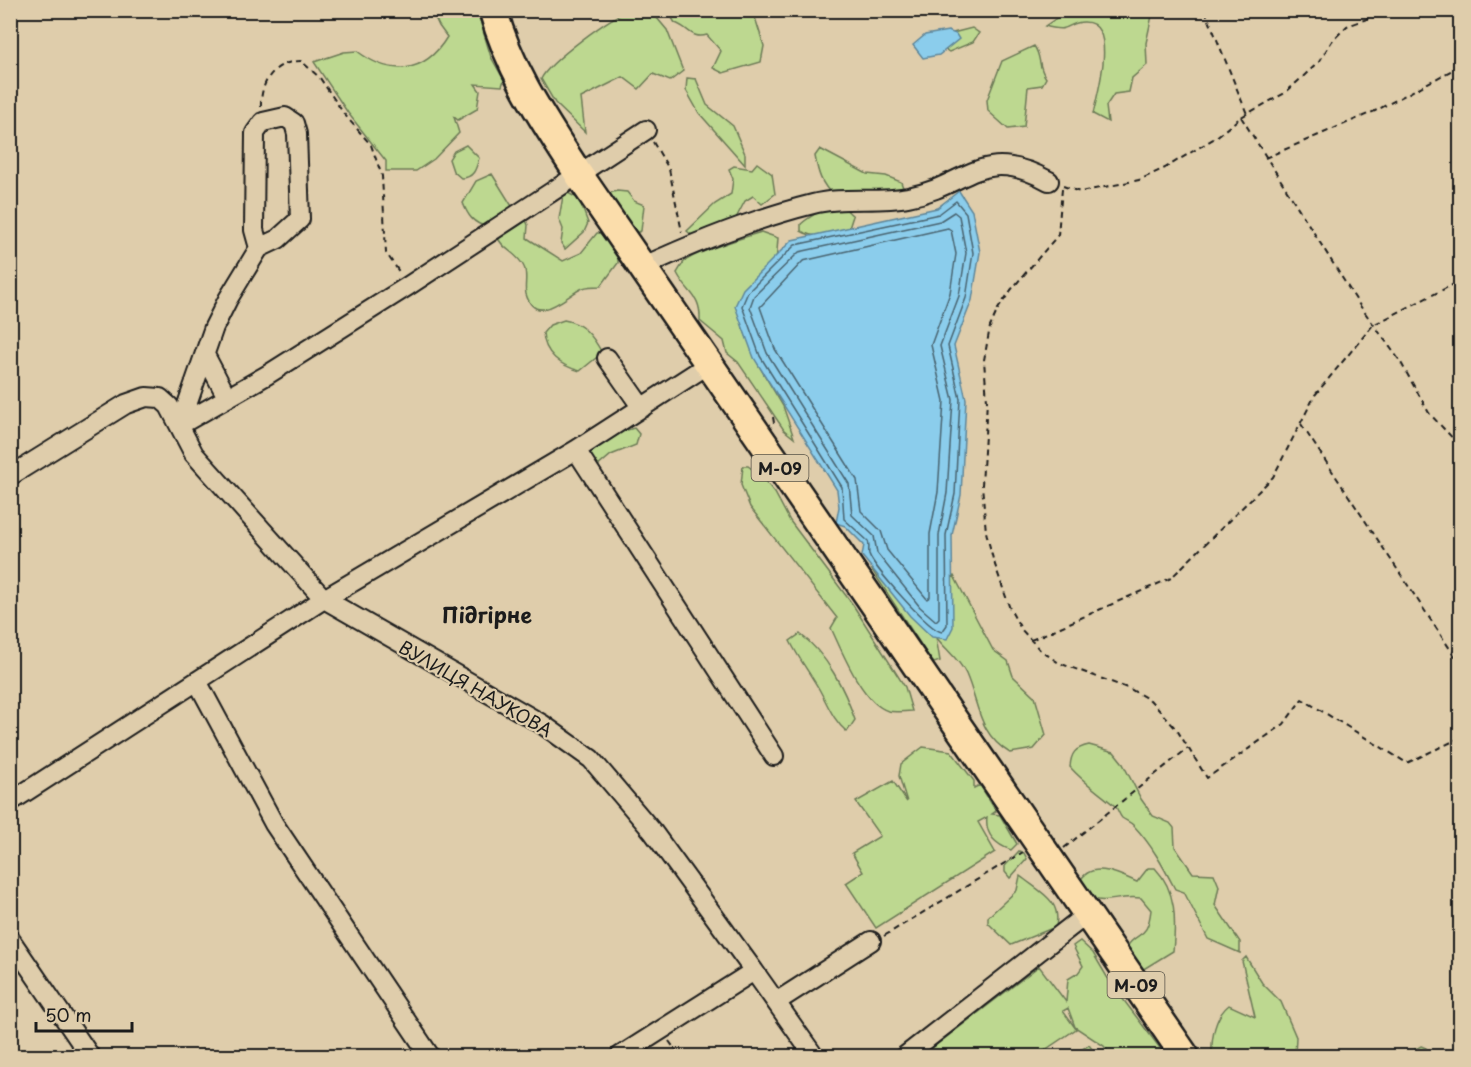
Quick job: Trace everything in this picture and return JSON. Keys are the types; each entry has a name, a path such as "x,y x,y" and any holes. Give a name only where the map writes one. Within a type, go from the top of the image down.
{"highway":[{"name":"М-09","path":"492,10 506,52 520,82 579,175 1185,1056"}],"street":[{"path":"180,425 228,299 259,248 278,239 300,219 297,134 294,123 285,117 263,122 255,133 254,230 259,248"},
{"path":"180,425 267,375 408,286 646,130"},
{"path":"642,267 686,247 814,203 911,197 966,173 992,167 1027,169 1056,184"},
{"path":"205,355 227,397"},
{"path":"607,358 642,408"},
{"path":"10,802 324,599 576,450 709,364"},
{"name":"ВУЛИЦЯ НАУКОВА","path":"10,476 126,404 146,397 160,398 169,406 194,454 324,599 542,724 591,759 653,832 814,1056"},
{"path":"576,450 774,756"},
{"path":"197,681 274,824 430,1056"},
{"path":"905,1056 1087,914"},
{"path":"10,939 90,1056"},
{"path":"776,1002 872,941"},
{"path":"620,1056 663,1031 754,971"}],"path":[{"path":"1205,10 1247,114"},
{"path":"1392,10 1347,26 1306,75 1285,93 1241,117 1215,138 1165,168 1139,180 1080,192 1056,184 1058,235 998,309 990,327 984,360 987,401 982,485 986,532 1010,609 1021,629 1059,663 1130,689 1150,700 1177,730 1207,778 1284,724 1302,699 1407,763 1461,738"},
{"path":"263,122 260,104 269,76 276,67 287,61 301,61 320,78 344,114 371,145 382,176 386,253 408,286"},
{"path":"1265,158 1375,111 1461,66"},
{"path":"1241,117 1373,325 1400,361 1429,413 1461,446"},
{"path":"646,130 669,169 686,247"},
{"path":"1031,640 1172,578 1274,477 1315,395 1373,325 1461,281"},
{"path":"1301,423 1461,664"},
{"path":"872,941 1043,850 1188,748"},
{"path":"663,1031 680,1056"}],"green space":[{"path":"630,10 652,12 667,30 683,71 670,81 653,74 639,89 623,77 581,98 585,132 555,103 541,79 546,71 581,40"},
{"path":"432,11 477,11 491,57 504,80 502,86 475,84 480,91 477,109 458,120 454,117 459,133 434,159 416,171 386,171 386,161 348,113 314,62 344,52 357,51 382,65 394,68 417,65 438,50 447,37"},
{"path":"668,11 753,11 764,46 761,62 723,73 713,68 721,51 707,35 698,36 675,23"},
{"path":"1056,11 1153,11 1146,43 1147,65 1132,78 1129,92 1114,94 1106,106 1108,122 1093,114 1103,62 1101,34 1095,25 1084,22 1060,29 1045,26 1058,17"},
{"path":"972,28 979,33 973,42 949,52 940,46 945,35"},
{"path":"1034,46 1046,78 1042,85 1028,87 1024,127 1008,129 988,111 987,100 1002,61"},
{"path":"687,78 696,79 707,105 733,126 745,154 745,165 699,113 686,90"},
{"path":"466,145 479,158 472,175 461,178 453,171 449,159 454,151"},
{"path":"820,149 867,174 886,176 901,182 906,196 834,196 823,183 819,173 815,156"},
{"path":"757,163 772,174 775,194 762,204 753,196 745,201 734,222 695,238 687,231 715,204 731,194 733,179 729,169 734,166 752,169"},
{"path":"492,174 515,211 487,227 472,218 463,203 476,181"},
{"path":"627,192 634,201 644,205 641,231 633,234 610,208 609,193"},
{"path":"568,193 579,199 588,223 584,232 565,249 561,243 563,229 559,219 563,196"},
{"path":"842,206 853,216 848,231 818,236 801,231 801,224 810,217"},
{"path":"525,218 528,225 527,238 563,261 581,253 597,233 600,233 618,253 618,263 601,286 583,288 553,306 537,309 531,304 526,294 524,267 518,258 502,245 497,236"},
{"path":"761,232 778,238 776,264 743,328 759,366 783,406 794,438 784,430 738,362 727,353 724,341 700,321 696,300 677,273 685,261 691,257"},
{"path":"564,320 577,324 587,331 602,353 580,371 566,366 555,358 544,340 543,333 550,325"},
{"path":"634,428 639,434 636,445 611,455 598,466 589,461 585,449 610,435"},
{"path":"743,466 748,466 760,475 775,493 790,521 853,605 905,687 912,711 888,711 870,698 861,687 831,628 837,618 750,507 741,485"},
{"path":"872,570 935,586 954,576 993,650 1008,661 1013,676 1035,697 1046,735 1034,749 1010,753 991,737 985,728 966,674 960,664 936,637 940,661 934,663"},
{"path":"800,634 827,662 846,697 855,720 847,732 834,717 790,641"},
{"path":"1089,745 1114,752 1153,816 1170,823 1174,828 1175,847 1193,873 1214,874 1219,886 1215,905 1240,942 1240,953 1208,939 1184,892 1175,889 1157,856 1140,833 1131,823 1122,818 1115,806 1070,767 1071,758 1075,752"},
{"path":"923,747 951,751 974,781 974,788 980,785 996,811 992,814 1000,815 1017,844 1011,850 1005,848 989,833 987,817 978,822 995,852 876,928 846,883 863,872 852,853 880,836 856,802 893,781 907,802 899,776 901,764"},
{"path":"1019,851 1024,853 1027,859 1010,878 1005,872 1005,866"},
{"path":"1148,868 1155,868 1168,886 1173,907 1174,940 1173,951 1142,970 1126,948 1147,927 1151,910 1141,898 1130,897 1105,901 1093,898 1079,883 1084,876 1097,870 1114,872 1137,882"},
{"path":"1020,876 1048,898 1053,904 1057,920 1055,930 1050,929 1011,945 988,923 988,917 1017,890"},
{"path":"1080,941 1093,953 1110,982 1166,1056 1111,1056 1104,1046 1075,1027 1068,1008 1063,1011 1076,1029 1036,1056 922,1056 1039,966 1066,1002 1068,979 1078,973 1083,966 1073,946"},
{"path":"1246,957 1262,983 1281,1002 1296,1037 1295,1056 1212,1056 1215,1028 1220,1015 1229,1005 1255,1017 1242,961"},
{"path":"1089,1045 1097,1056 1071,1056"},
{"path":"1421,1046 1426,1048 1425,1056 1403,1056"}],"water":[{"path":"948,31 956,34 959,39 939,55 923,58 913,45 925,35"},
{"path":"959,191 972,211 980,252 972,300 954,346 966,399 961,495 952,535 953,627 947,639 932,637 910,616 862,556 864,545 845,526 836,523 839,507 837,490 754,358 735,306 743,289 792,240 937,208"}],"district":[{"name":"Підгірне","path":"487,614"}]}
